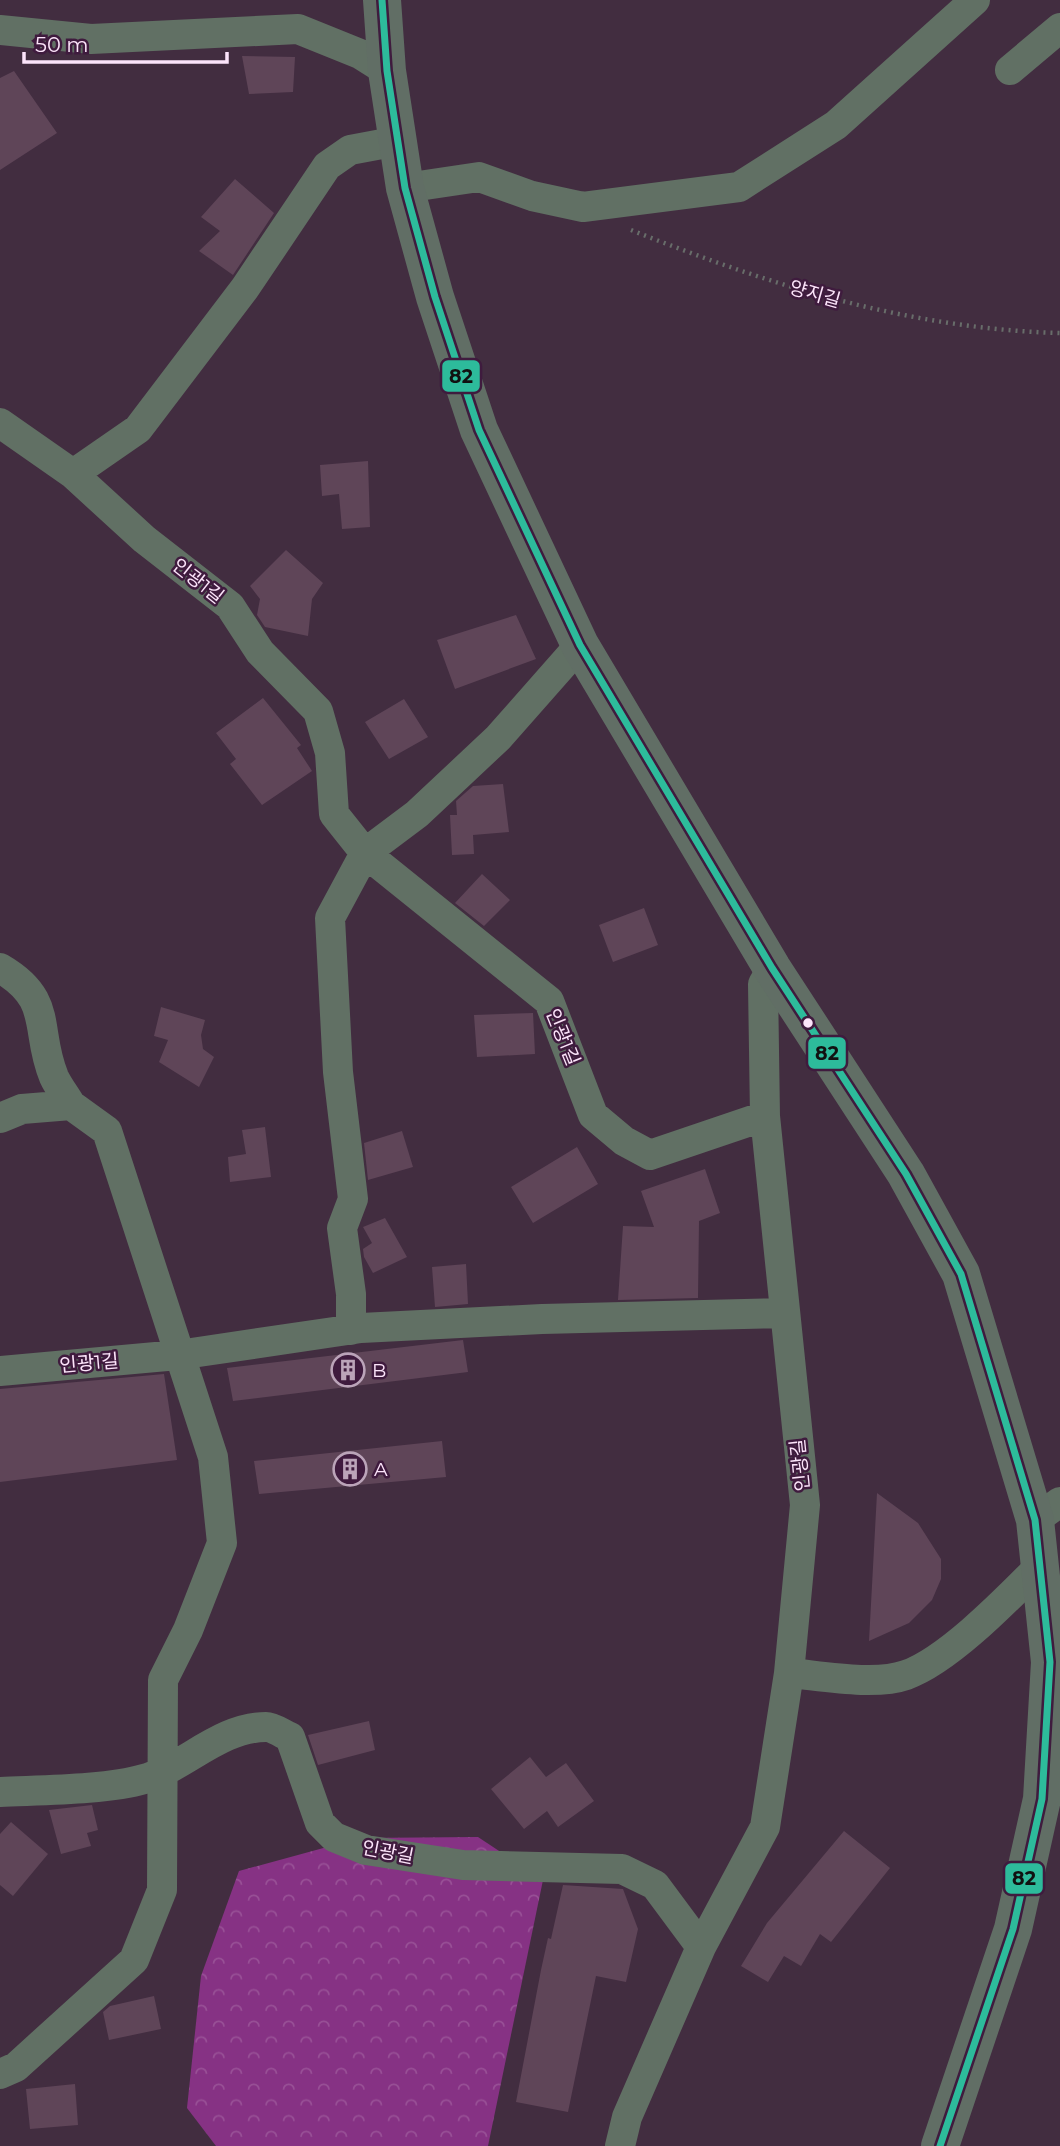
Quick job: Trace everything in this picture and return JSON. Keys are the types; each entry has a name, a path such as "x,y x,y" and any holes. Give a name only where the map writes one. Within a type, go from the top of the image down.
{"main road":[{"path":"382,0 387,71 405,188 435,297 479,430 580,645 772,968 899,1163 961,1274 1048,1511 1042,1564 1050,1662 1042,1799 1013,1929 940,2146"}],"street":[{"path":"405,188 479,177 533,196 583,208 738,187 836,125 975,0"},
{"path":"1010,69 1060,28"},
{"path":"0,30 91,39 298,29 360,54 387,71"},
{"path":"73,474 138,429 237,299 327,166 350,150 398,141"},
{"name":"인광1길","path":"0,423 73,474 144,539 230,606 260,652 318,711 330,752 334,814 365,853 549,1001 593,1115 624,1141 650,1155 765,1116"},
{"path":"351,1330 351,1294 342,1228 352,1199 338,1072 330,918 365,853 417,814 498,738 580,645"},
{"path":"0,968 18,979 38,1003 54,1076 71,1105 107,1131 137,1216 178,1355 213,1457 222,1543 188,1630 163,1680 162,1890 134,1960 16,2067 0,2074"},
{"name":"인광길","path":"620,2146 627,2117 701,1948 765,1827 789,1673 805,1505 765,1116 763,984 772,968"},
{"path":"0,1118 22,1109 71,1105"},
{"name":"인광1길","path":"0,1371 178,1355 351,1330 542,1318 784,1313"},
{"path":"789,1673 866,1679 906,1675 946,1651 1042,1564"},
{"name":"인광길","path":"0,1792 50,1790 142,1780 163,1772 200,1748 240,1733 267,1727 290,1737 320,1823 334,1837 366,1850 463,1865 622,1869 655,1885 701,1948"}],"path":[{"name":"양지길","path":"583,208 732,270 883,312 1030,332 1060,332"}],"green space":[{"path":"478,1837 543,1880 488,2146 216,2146 187,2108 201,1976 239,1871 360,1838"}],"building":[{"path":"242,56 295,57 293,92 249,94"},
{"path":"14,71 57,133 0,170 0,78"},
{"path":"235,179 274,213 233,275 199,251 220,231 201,217"},
{"path":"368,461 370,527 342,529 339,494 322,496 320,465"},
{"path":"286,550 323,583 312,599 308,636 265,627 257,615 260,599 250,586"},
{"path":"516,615 536,659 455,689 437,640"},
{"path":"263,698 301,745 297,748 312,771 262,805 230,764 236,759 216,733"},
{"path":"404,699 428,737 389,759 365,722"},
{"path":"503,784 509,832 473,835 474,854 452,855 450,815 457,815 456,801 473,786"},
{"path":"482,874 510,900 484,926 455,903"},
{"path":"644,908 658,945 613,962 599,925"},
{"path":"161,1007 205,1020 201,1035 203,1049 214,1057 199,1087 159,1062 168,1040 154,1036"},
{"path":"533,1013 535,1054 477,1057 474,1015"},
{"path":"265,1127 271,1177 230,1182 228,1157 246,1154 242,1130"},
{"path":"402,1131 413,1167 368,1180 364,1143"},
{"path":"577,1147 598,1184 533,1223 511,1187"},
{"path":"705,1169 720,1213 699,1221 698,1298 618,1300 623,1226 654,1227 641,1191"},
{"path":"385,1218 407,1257 373,1273 364,1257 363,1249 372,1243 363,1227"},
{"path":"466,1264 468,1304 435,1307 432,1267"},
{"name":"B","path":"463,1340 468,1372 233,1401 227,1368"},
{"path":"164,1374 177,1460 0,1482 0,1389"},
{"name":"A","path":"442,1441 446,1477 259,1494 254,1461"},
{"path":"877,1493 918,1523 941,1559 941,1579 932,1600 909,1623 869,1641"},
{"path":"369,1721 375,1750 318,1765 308,1735"},
{"path":"530,1757 546,1777 566,1763 594,1801 558,1827 547,1811 524,1829 491,1789"},
{"path":"92,1805 98,1830 87,1833 91,1846 61,1854 49,1810"},
{"path":"11,1822 48,1854 13,1896 0,1885 0,1834"},
{"path":"844,1831 890,1868 831,1942 820,1934 801,1966 784,1956 768,1982 741,1966 767,1923"},
{"path":"563,1885 623,1889 638,1929 626,1982 596,1976 568,2112 516,2102 541,1970"},
{"path":"154,1996 161,2029 109,2040 103,2012 110,2006"},
{"path":"75,2084 78,2125 30,2129 26,2089"}],"transit line":[{"name":"82","path":"382,0 387,71 405,188 435,297 479,430 580,645 772,968 906,1174 961,1274 1035,1520 1050,1662 1042,1799 1013,1929 940,2146"}],"place":[{"name":"B","path":"348,1370"},
{"name":"A","path":"350,1469"}]}
